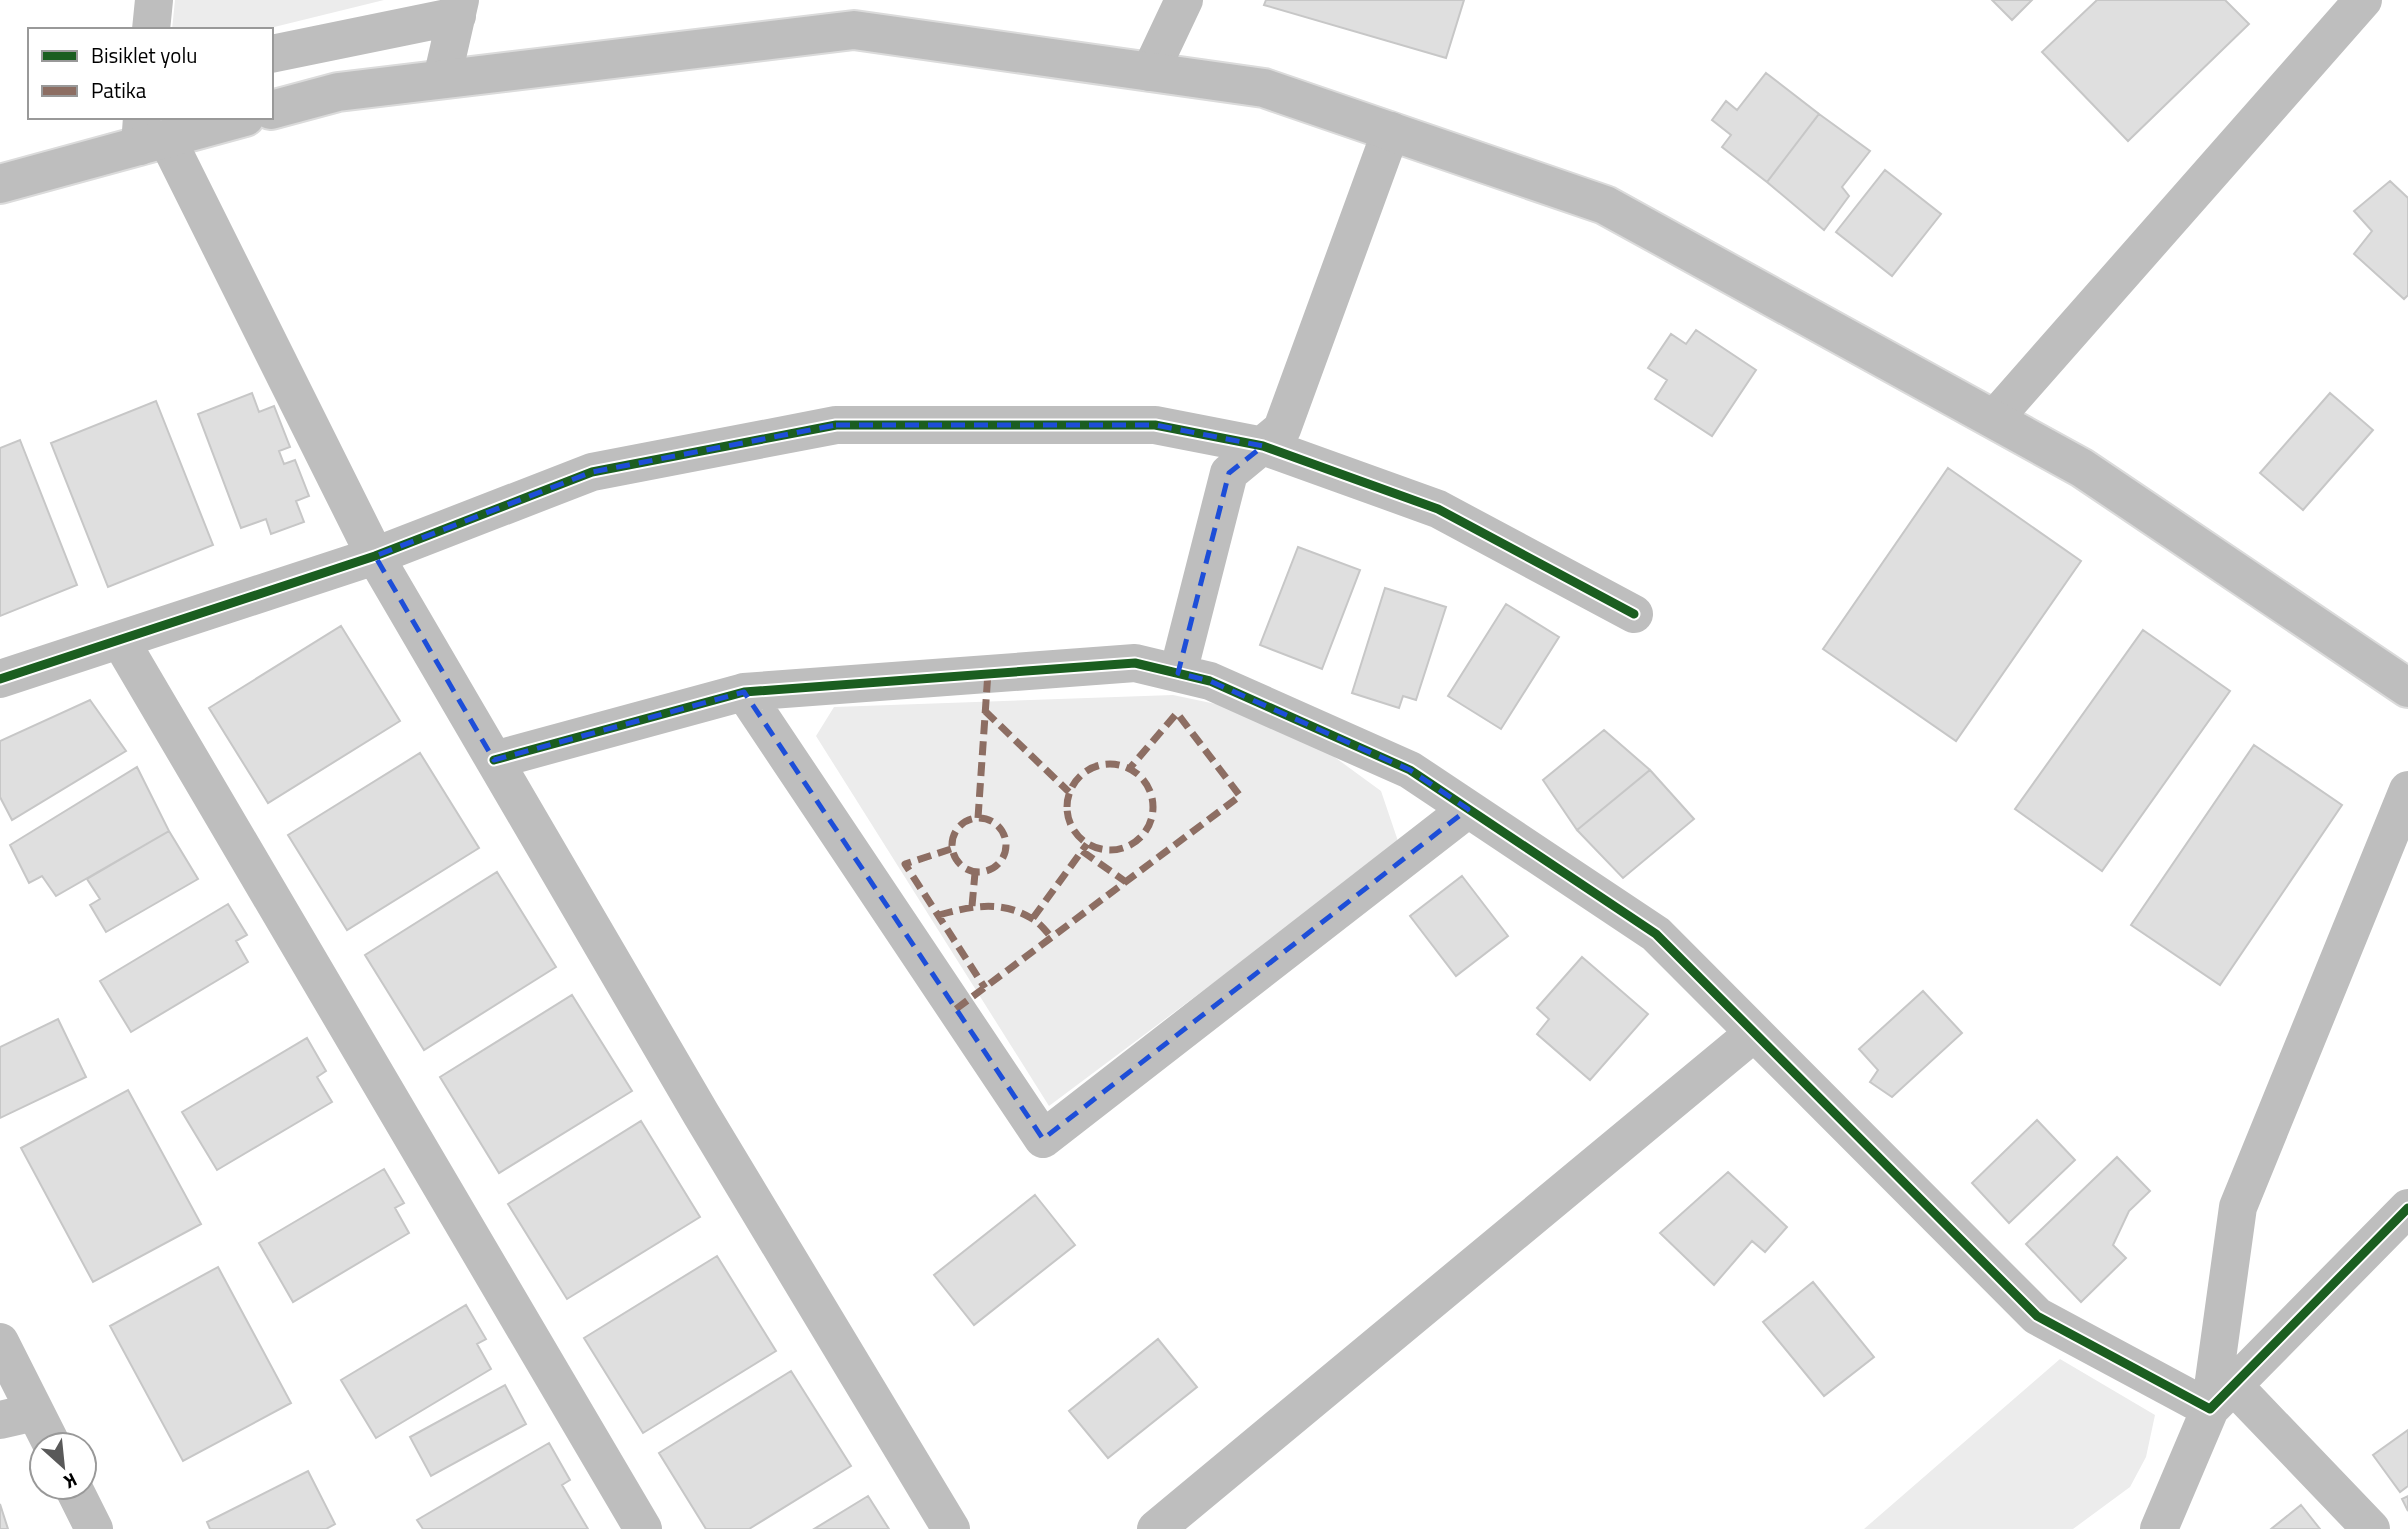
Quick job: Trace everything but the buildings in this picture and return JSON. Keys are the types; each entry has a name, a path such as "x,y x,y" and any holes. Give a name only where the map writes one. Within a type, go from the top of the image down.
{"street":[{"path":"151,28 154,0"},
{"path":"1150,72 1184,0"},
{"path":"1994,419 2347,6"},
{"path":"273,54 458,8 442,79"},
{"path":"273,109 338,92 854,30 1264,88 1605,205 2082,468 2408,688"},
{"path":"0,184 150,134 234,119"},
{"path":"1178,673 1229,473 1282,429 1391,131"},
{"path":"150,134 375,556 701,1114 951,1529"},
{"path":"0,679 375,556 592,472 836,425 1155,425 1263,446 1438,509 1634,614"},
{"path":"120,640 643,1529"},
{"path":"494,760 744,692 1135,663 1210,681 1410,770 1656,934 2036,1316 2222,1397 2371,1529"},
{"path":"744,692 1043,1139 1468,809"},
{"path":"2222,1397 2238,1207 2408,790"},
{"path":"1156,1529 1754,1033"},
{"path":"2159,1529 2222,1397 2408,1208"},
{"path":"0,1342 29,1426"},
{"path":"80,1501 94,1529"}],"highlighted area":[{"path":"836,425 1155,425 1263,446 1229,473 1178,673 1210,681 1410,770 1468,809 1043,1139 744,692 494,760 375,556 592,472"}],"shaded area":[{"path":"175,0 384,0 270,28 172,28"},
{"path":"1173,695 1249,711 1329,753 1381,791 1399,844 1049,1106 816,736 834,707"},
{"path":"2060,1359 2155,1415 2146,1457 2130,1487 2073,1529 1864,1529"}],"marked path":[{"path":"978,818 988,672"},
{"path":"985,711 1069,792"},
{"path":"956,1009 1240,796 1177,713 1129,769"},
{"path":"1110,764 1134,771 1146,783 1153,807 1146,831 1134,843 1110,850 1086,843 1074,831 1067,807 1074,783 1086,771 1110,764"},
{"path":"979,818 998,826 1006,845 998,864 979,872 960,864 952,845 960,826 979,818"},
{"path":"1033,918 1087,844"},
{"path":"951,849 905,864 985,988"},
{"path":"1082,851 1126,882"},
{"path":"972,906 975,873"},
{"path":"939,915 974,907 1008,909 1034,920 1052,938"}],"cycle path":[{"path":"0,679 375,556 592,472 836,425 1155,425 1263,446 1438,509 1634,614"},
{"path":"494,760 744,692 1135,663 1210,681 1410,770 1656,934 2037,1316 2210,1409 2408,1208"}]}
